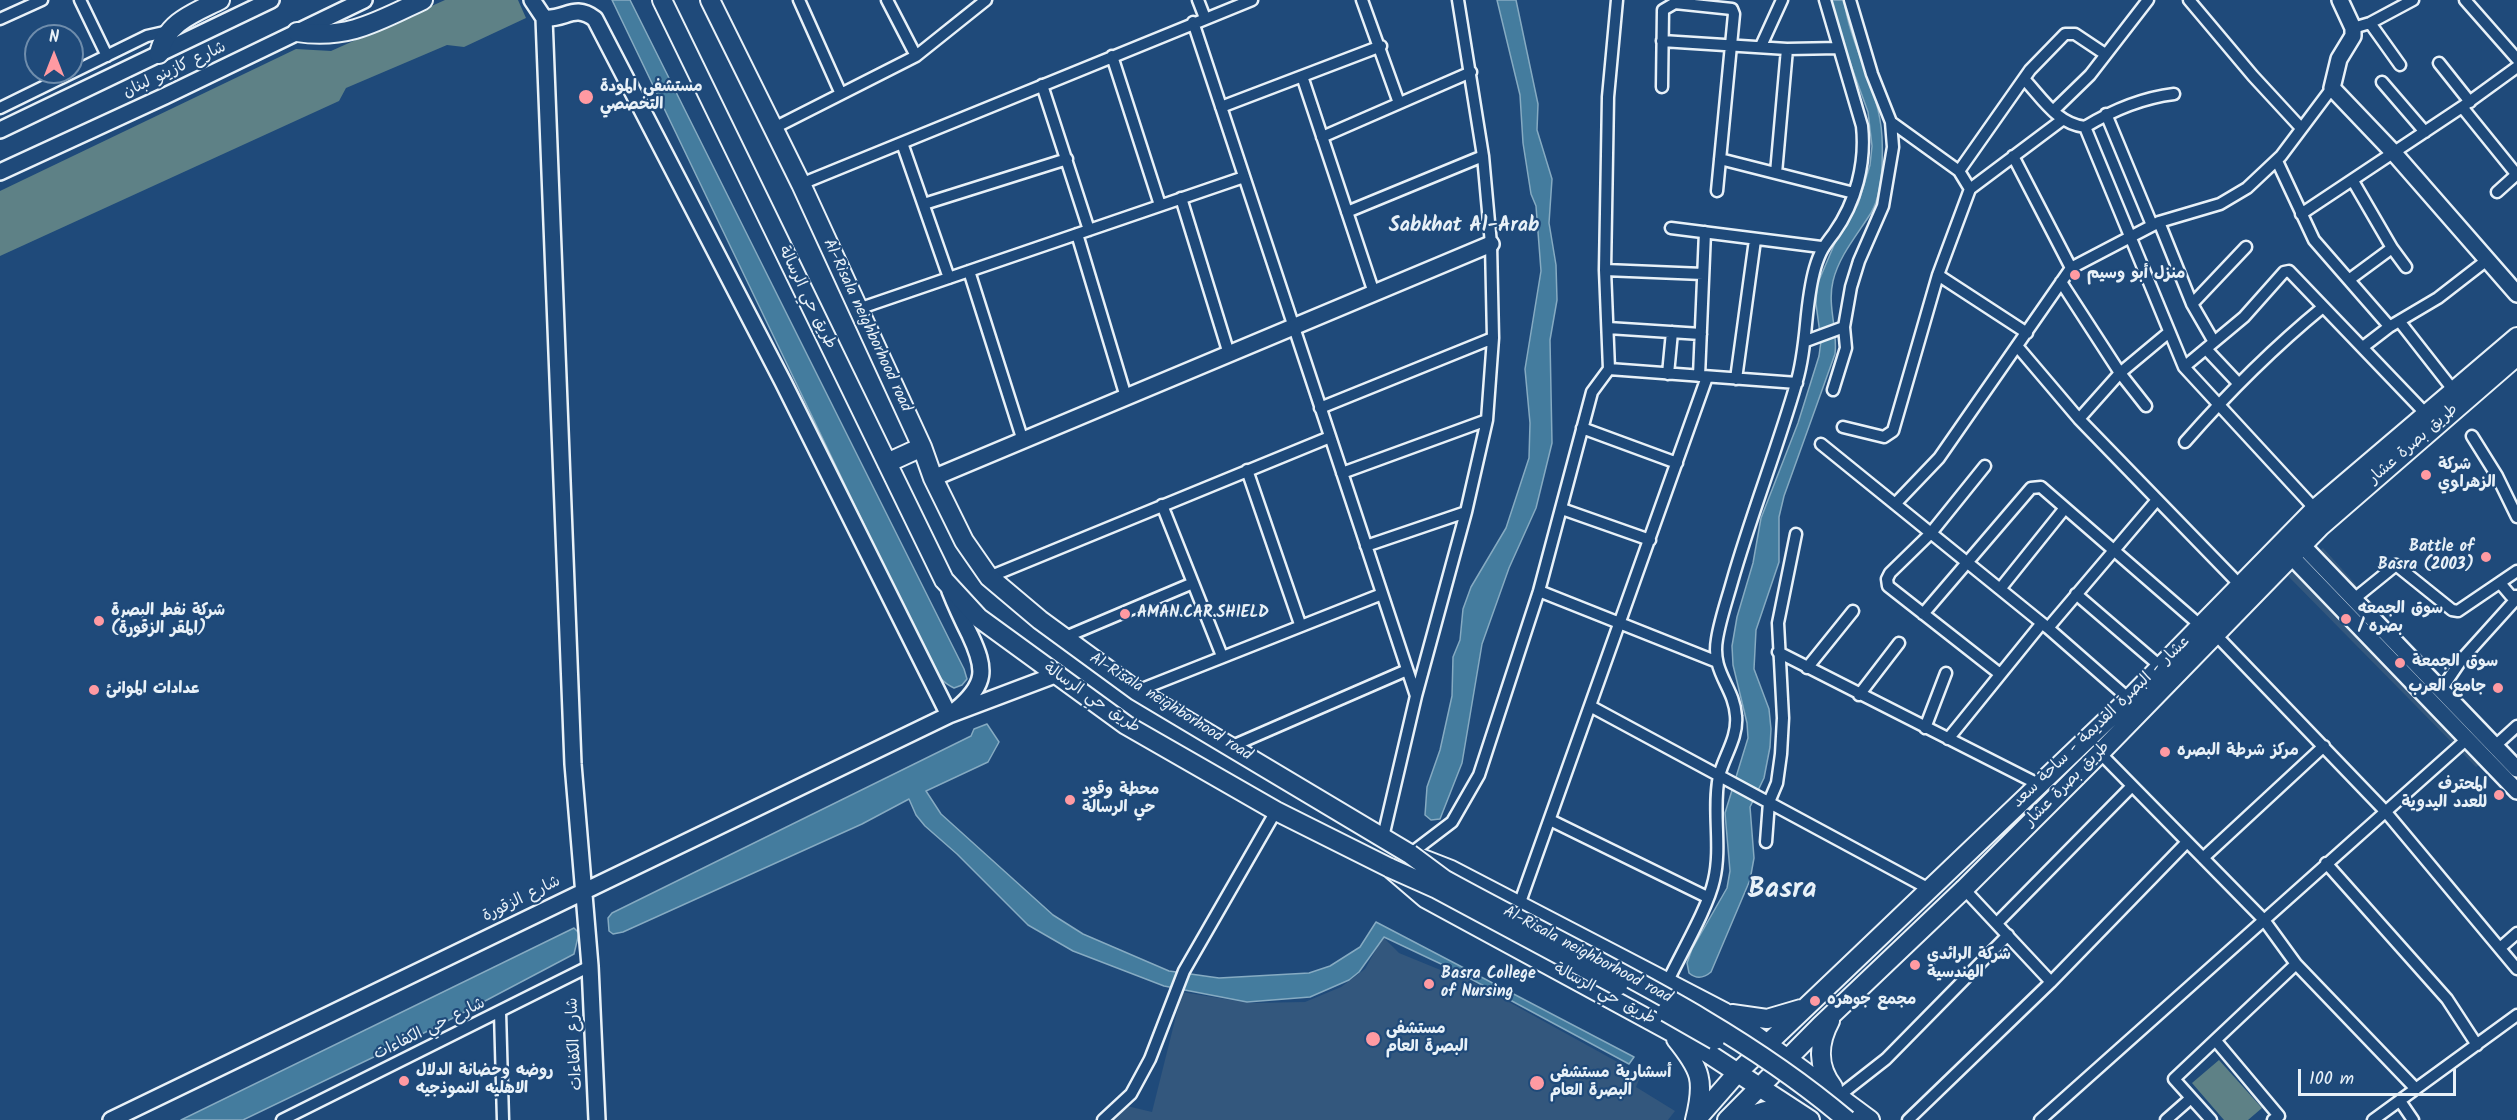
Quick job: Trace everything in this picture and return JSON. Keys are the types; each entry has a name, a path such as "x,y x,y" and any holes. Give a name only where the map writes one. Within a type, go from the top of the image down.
{"main road":[{"path":"159,54 169,31 178,22 220,0"},
{"path":"297,32 326,35 354,31 423,0"},
{"name":"طريق حي الرسالة","path":"662,0 944,580 979,618 1126,725 1276,811 1390,868 1425,898 1669,1030 1760,1086 1808,1120"},
{"path":"695,0 720,21"},
{"name":"Al-Risala neighborhood road","path":"710,0 801,184 922,447 933,478 964,541 989,577 1062,638 1137,691 1383,837 1445,880 1701,1017 1782,1071 1847,1120"},
{"name":"عشار - البصرة القديمة - ساحة سعد","path":"1696,1120 1738,1072 1931,890 2038,784 2161,667 2208,630 2239,584 2315,509 2517,337"},
{"name":"طريق بصرة عشار","path":"1727,1120 2100,753 2208,630 2343,506 2517,356"},
{"path":"887,463 922,447"},
{"path":"1410,854 1451,870 1724,1012 1840,1095 1870,1120"},
{"name":"Al-Risala neighborhood road","path":"1390,868 1437,889 1712,1038 1829,1120"},
{"path":"1724,1012 1745,1018 1767,1019 1809,1005"},
{"path":"1836,1011 1824,1032 1821,1054 1825,1076 1840,1095"},
{"path":"1669,1030 1695,1063 1701,1078 1696,1120"},
{"path":"1736,1120 1756,1112 1773,1110 1808,1120"}],"street":[{"path":"0,19 42,0"},
{"path":"80,0 107,56"},
{"name":"شارع كازينو لبنان","path":"0,130 271,0"},
{"name":"شارع كازينو لبنان","path":"0,172 364,0"},
{"path":"532,0 544,18 553,19 579,11 585,12 595,20 783,382 949,716"},
{"path":"799,0 842,94"},
{"path":"887,0 916,56"},
{"path":"774,128 916,56 986,0"},
{"path":"1198,0 1205,18"},
{"path":"801,184 1192,22 1252,0"},
{"path":"1362,0 1381,46 1400,103"},
{"path":"1383,837 1416,696 1466,512 1487,420 1493,338 1491,244 1484,156 1458,0"},
{"path":"1410,854 1452,822 1479,775 1539,591 1592,392 1609,369 1605,270 1608,97 1617,0"},
{"path":"1761,46 1782,0"},
{"path":"1667,983 1707,897 1715,870 1724,779 1735,733 1734,702 1715,661 1717,638 1741,552 1811,340 1809,293 1821,247 1834,233 1860,179 1864,146 1857,102 1825,0"},
{"path":"1833,390 1846,348 1841,328 1859,261 1883,206 1893,147 1891,122 1872,74 1851,0"},
{"path":"2053,111 2090,75 2148,0"},
{"path":"2189,0 2253,76 2301,128"},
{"path":"1896,504 1940,458 2071,268 2155,223 2220,204 2247,188 2277,161 2332,88 2339,59 2353,36 2353,28 2340,0"},
{"path":"2353,28 2370,23 2413,0"},
{"path":"2465,0 2517,59"},
{"path":"1662,87 1663,10 1675,3 1732,9 1734,14 1717,191"},
{"name":"شارع الكفاءات","path":"544,18 573,764 590,966 597,1120"},
{"path":"1192,22 1416,696"},
{"path":"2370,23 2400,65"},
{"path":"0,108 147,36 169,31"},
{"path":"1959,171 2024,79 2065,34 2070,32 2105,54"},
{"path":"1662,41 1787,48 1839,48"},
{"path":"1221,107 1381,46"},
{"path":"1776,173 1787,48"},
{"path":"1112,56 1160,205"},
{"path":"2439,63 2466,105 2517,175 2497,192"},
{"path":"2301,214 2466,105 2517,67"},
{"path":"1322,137 1471,72"},
{"path":"1302,76 1374,293"},
{"path":"2024,79 2062,120 2073,126 2085,128 2106,114 2148,97 2175,94"},
{"path":"2382,82 2425,132"},
{"path":"1042,85 1089,230"},
{"path":"2332,88 2393,152 2517,294"},
{"path":"2106,114 2210,346 2238,383"},
{"path":"1843,427 1884,436 1893,431 1938,275 1970,189 2062,120"},
{"path":"1891,122 1959,171 1970,189"},
{"path":"2085,128 2131,234 2168,333 2184,367 2315,509"},
{"path":"902,143 949,278"},
{"path":"1347,212 1484,156"},
{"path":"2013,156 2071,268"},
{"path":"924,204 1066,159"},
{"path":"1720,159 1854,193"},
{"path":"2277,161 2314,240 2454,391"},
{"path":"858,309 1244,177"},
{"path":"2353,181 2392,248 2406,267"},
{"path":"1181,198 1229,354"},
{"path":"1671,228 1821,247"},
{"path":"1520,905 1677,463 1703,377 1701,334 1705,232"},
{"path":"1077,234 1126,397"},
{"path":"1736,380 1755,240"},
{"path":"933,478 1491,244"},
{"path":"2192,304 2246,247"},
{"path":"2350,279 2392,248"},
{"path":"2362,347 2394,324 2438,298 2487,260"},
{"path":"1605,270 1703,274"},
{"path":"969,271 1023,441"},
{"path":"2184,367 2244,317 2284,272 2293,273 2427,415"},
{"path":"1938,275 2027,333"},
{"path":"2061,282 2120,373 2146,406"},
{"path":"2185,442 2238,383 2323,307"},
{"path":"1608,328 1701,334"},
{"path":"1811,340 1841,328"},
{"path":"1668,374 1672,332"},
{"path":"2079,419 2120,373 2168,333"},
{"path":"1320,408 1493,338"},
{"path":"2017,346 2079,419 2156,501 2239,584"},
{"path":"1609,369 1797,383"},
{"path":"1342,473 1487,420"},
{"path":"1582,428 1677,463"},
{"path":"2472,436 2497,476 2517,517"},
{"path":"989,577 1330,437"},
{"path":"1821,444 2045,626 2129,699"},
{"path":"1985,466 1931,533 1890,573 1887,579 1888,586 2000,674"},
{"path":"1247,470 1300,624"},
{"path":"1923,614 2031,488 2041,487 2208,630 2324,746 2385,811 2517,969"},
{"path":"1948,739 2000,674 2076,594 2156,501"},
{"path":"1162,505 1222,656"},
{"path":"2000,589 2065,508"},
{"path":"1562,509 1650,540"},
{"path":"1366,546 1466,512"},
{"path":"1766,842 1765,800 1777,783 1783,718 1778,623 1796,534"},
{"path":"2296,550 2354,599 2517,769"},
{"path":"2296,550 2517,791"},
{"path":"2354,599 2396,565 2452,610 2458,611 2517,571"},
{"name":"شارع الزقورة","path":"944,580 978,652 982,669 975,692 949,716"},
{"path":"2500,583 2511,596 2517,597"},
{"path":"1062,638 1193,584"},
{"path":"1539,591 1715,661"},
{"path":"1137,691 1300,624 1382,594"},
{"path":"2076,594 2161,667"},
{"path":"2441,690 2462,658 2517,597"},
{"path":"1807,668 1853,611"},
{"path":"1859,695 1899,643"},
{"path":"1778,652 2038,784"},
{"path":"1230,747 1407,670"},
{"path":"1925,728 1946,674"},
{"name":"شارع الزقورة","path":"111,1120 949,716 1055,675"},
{"path":"1590,706 1931,890"},
{"path":"2495,746 2517,726"},
{"path":"2040,1120 2467,739"},
{"path":"2203,858 2324,746"},
{"path":"2100,753 2264,920 2296,964 2416,1089"},
{"path":"1997,923 2132,786"},
{"path":"1103,1120 1131,1094 1150,1059 1184,971 1276,811"},
{"path":"1550,820 1707,897"},
{"path":"1908,1120 2051,982 2187,842"},
{"path":"2326,863 2447,999 2477,1045"},
{"path":"1964,889 2051,982"},
{"path":"2500,948 2517,933"},
{"path":"1840,1095 1886,1059 2008,935"},
{"path":"2211,1120 2174,1079 2296,964"},
{"name":"شارع حي الكفاءات","path":"282,1120 590,966"},
{"path":"500,1012 503,1120"},
{"path":"2373,1120 2517,1015"},
{"path":"2216,1041 2279,1116 2273,1120"},
{"path":"2166,1120 2191,1098"},
{"path":"2400,1101 2414,1120"}],"shaded area":[{"path":"612,0 630,0 964,669 967,679 962,685 954,688 946,683 930,662"},
{"path":"1497,0 1516,0 1538,104 1537,130 1552,179 1549,223 1556,265 1557,300 1550,340 1552,443 1536,508 1509,568 1482,644 1462,763 1440,819 1431,820 1425,815 1427,787 1440,750 1452,696 1453,657 1460,640 1463,609 1471,587 1506,528 1529,458 1530,423 1525,369 1541,271 1536,206 1531,194 1523,143 1520,95"},
{"path":"1830,0 1844,0 1852,35 1876,102 1882,137 1880,186 1875,205 1844,254 1833,281 1831,300 1835,354 1784,496 1779,517 1779,562 1756,630 1754,669 1769,709 1771,729 1764,778 1750,807 1754,858 1750,880 1711,972 1706,976 1697,977 1689,973 1687,963 1692,949 1727,888 1730,871 1725,813 1748,738 1747,723 1733,665 1732,646 1737,617 1753,563 1761,518 1798,423 1819,356 1821,341 1816,304 1817,285 1837,238 1858,204 1870,165 1872,146 1868,112 1835,21"},
{"name":"سوق الجمعة","path":"2323,548 2505,750 2476,767 2288,576"},
{"path":"987,724 999,742 988,762 926,791 941,814 1053,915 1083,934 1169,971 1219,978 1309,973 1330,966 1360,947 1376,922 1634,1057 1629,1064 1458,972 1384,937 1359,972 1349,980 1310,997 1247,1002 1164,986 1073,951 1028,925 957,854 925,826 916,815 909,799 862,824 623,932 613,934 609,931 608,918 612,913 971,736 974,729"},
{"path":"574,928 579,933 574,954 432,1029 243,1120 181,1120"},
{"name":"مستشفى البصرة العام","path":"1383,937 1399,953 1443,971 1460,975 1641,1075 1636,1087 1675,1111 1668,1120 1110,1120 1127,1106 1152,1112 1182,992 1250,1003 1305,1002 1341,987 1365,969"}],"green space":[{"path":"445,0 518,0 526,18 464,47 447,45 346,88 339,101 0,256 0,191 296,49 331,51"},
{"path":"2219,1060 2262,1108 2248,1120 2224,1120 2192,1083"}],"place":[{"name":"مستشفى المودة التخصصي","path":"586,97"},
{"name":"منزل أبو وسيم","path":"2075,275"},
{"name":"شركة الزهراوي","path":"2426,475"},
{"name":"Battle of Basra (2003)","path":"2486,557"},
{"name":"AMAN.CAR.SHIELD","path":"1125,614"},
{"name":"سوق الجمعه / بصره","path":"2346,619"},
{"name":"شركة نفط البصرة (المقر الزقورة)","path":"99,621"},
{"name":"سوق الجمعة","path":"2400,663"},
{"name":"جامع العرب","path":"2498,688"},
{"name":"عدادات الموانئ","path":"94,690"},
{"name":"مركز شرطة البصره","path":"2165,752"},
{"name":"المحترف للعدد اليدوية","path":"2499,795"},
{"name":"محطة وقود حي الرسالة","path":"1070,800"},
{"name":"شركة الرائدي الهندسية","path":"1915,965"},
{"name":"Basra College of Nursing","path":"1429,984"},
{"name":"مجمع جوهره","path":"1815,1001"},
{"name":"مستشفى البصرة العام","path":"1373,1039"},
{"name":"روضه وحضانة الدلال الاهليه النموذجيه","path":"404,1081"},
{"name":"أسشارية مستشفى البصرة العام","path":"1537,1083"}],"district":[{"name":"Sabkhat Al-Arab","path":"1464,228"},
{"name":"Basra","path":"1782,892"}]}
